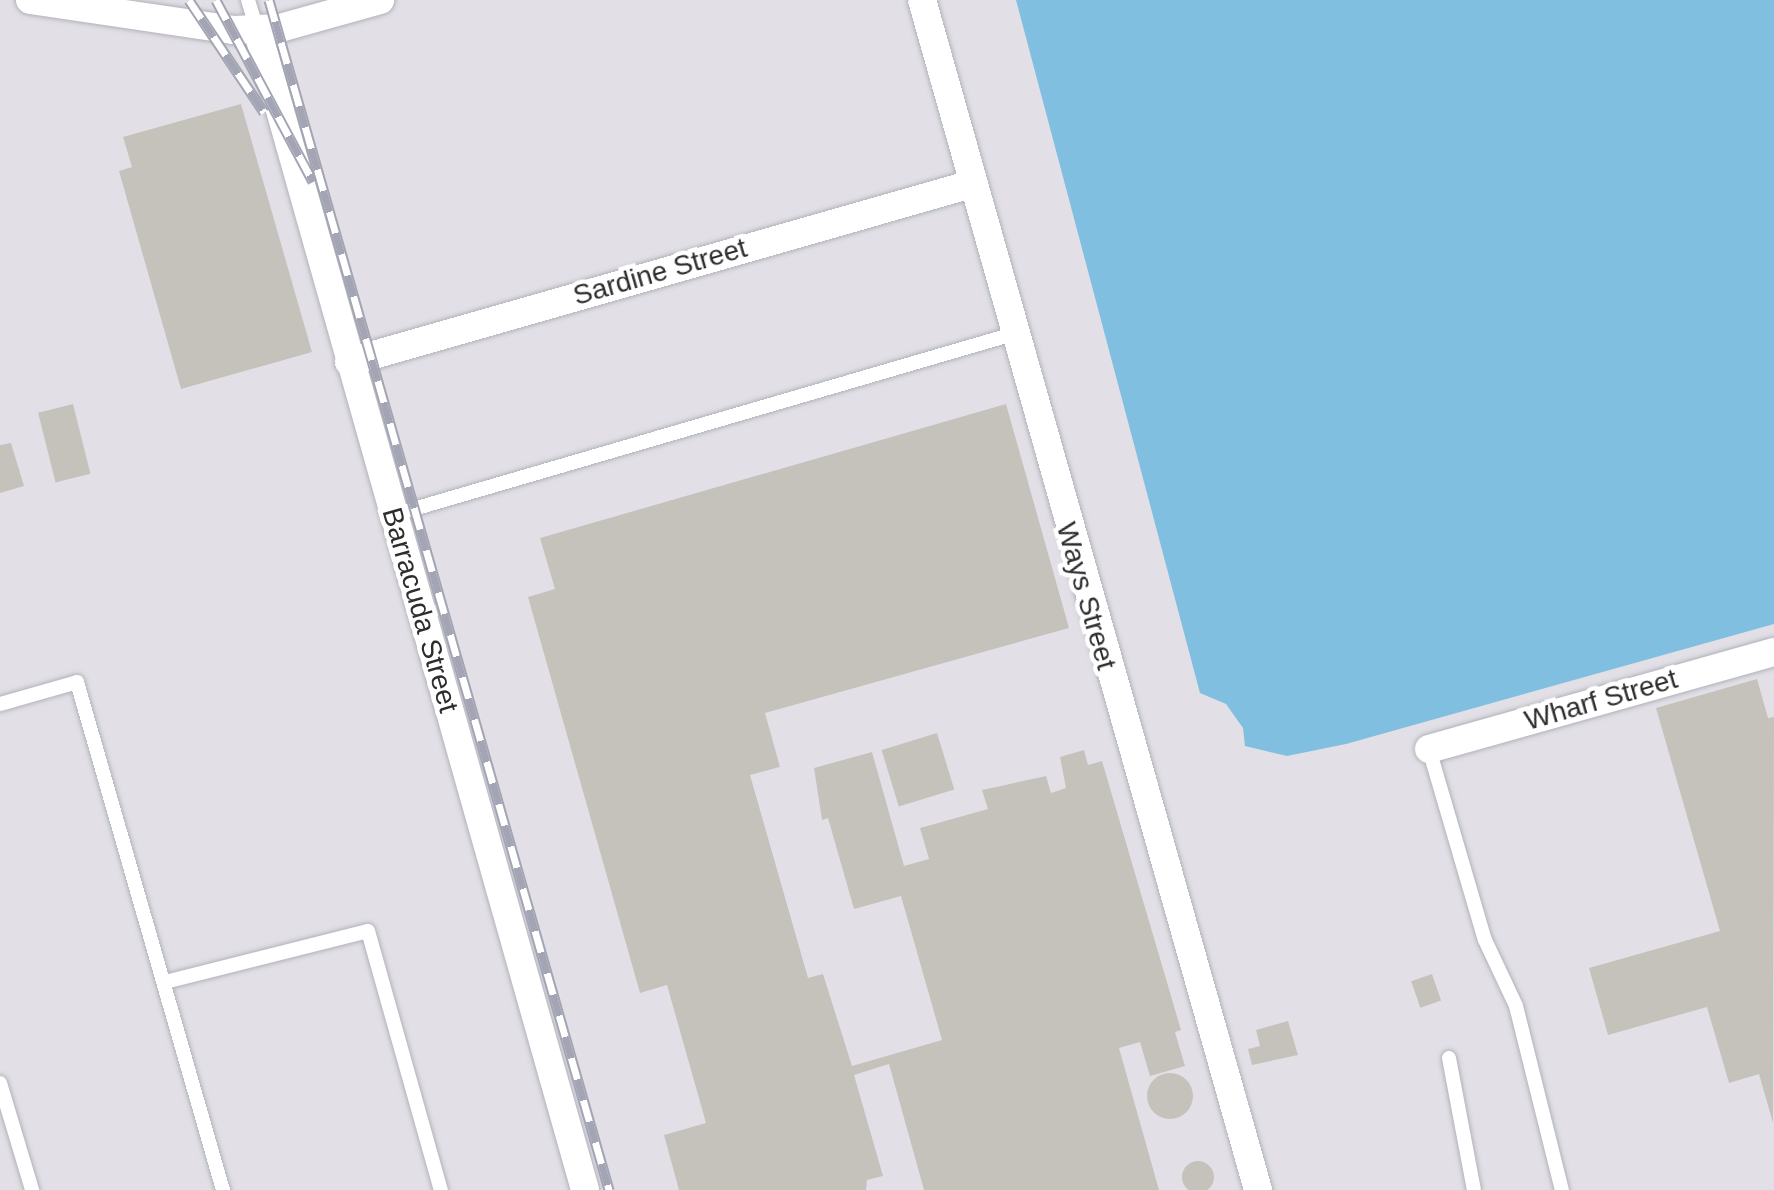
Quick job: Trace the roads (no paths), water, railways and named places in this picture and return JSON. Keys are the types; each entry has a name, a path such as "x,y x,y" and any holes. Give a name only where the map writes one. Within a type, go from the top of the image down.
{"street":[{"path":"30,0 206,29 257,29 380,0"},
{"name":"Ways Street","path":"922,0 1258,1190"},
{"name":"Barracuda Street","path":"257,29 585,1190"},
{"name":"Sardine Street","path":"349,362 972,184"},
{"name":"Wharf Street","path":"1429,748 1774,652"}],"lane":[{"path":"248,0 257,29"},
{"path":"393,515 1014,334"},
{"path":"0,704 78,682 223,1190"},
{"path":"1429,748 1485,940 1516,1006 1562,1190"},
{"path":"164,982 368,931 442,1190"},
{"path":"1450,1058 1474,1190"},
{"path":"0,1084 32,1190"}],"water":[{"path":"1016,0 1774,0 1774,624 1346,744 1287,756 1245,746 1243,728 1226,704 1200,693"}],"railway":[{"path":"189,0 264,112"},
{"path":"216,0 313,182"},
{"path":"269,0 609,1190"}]}
